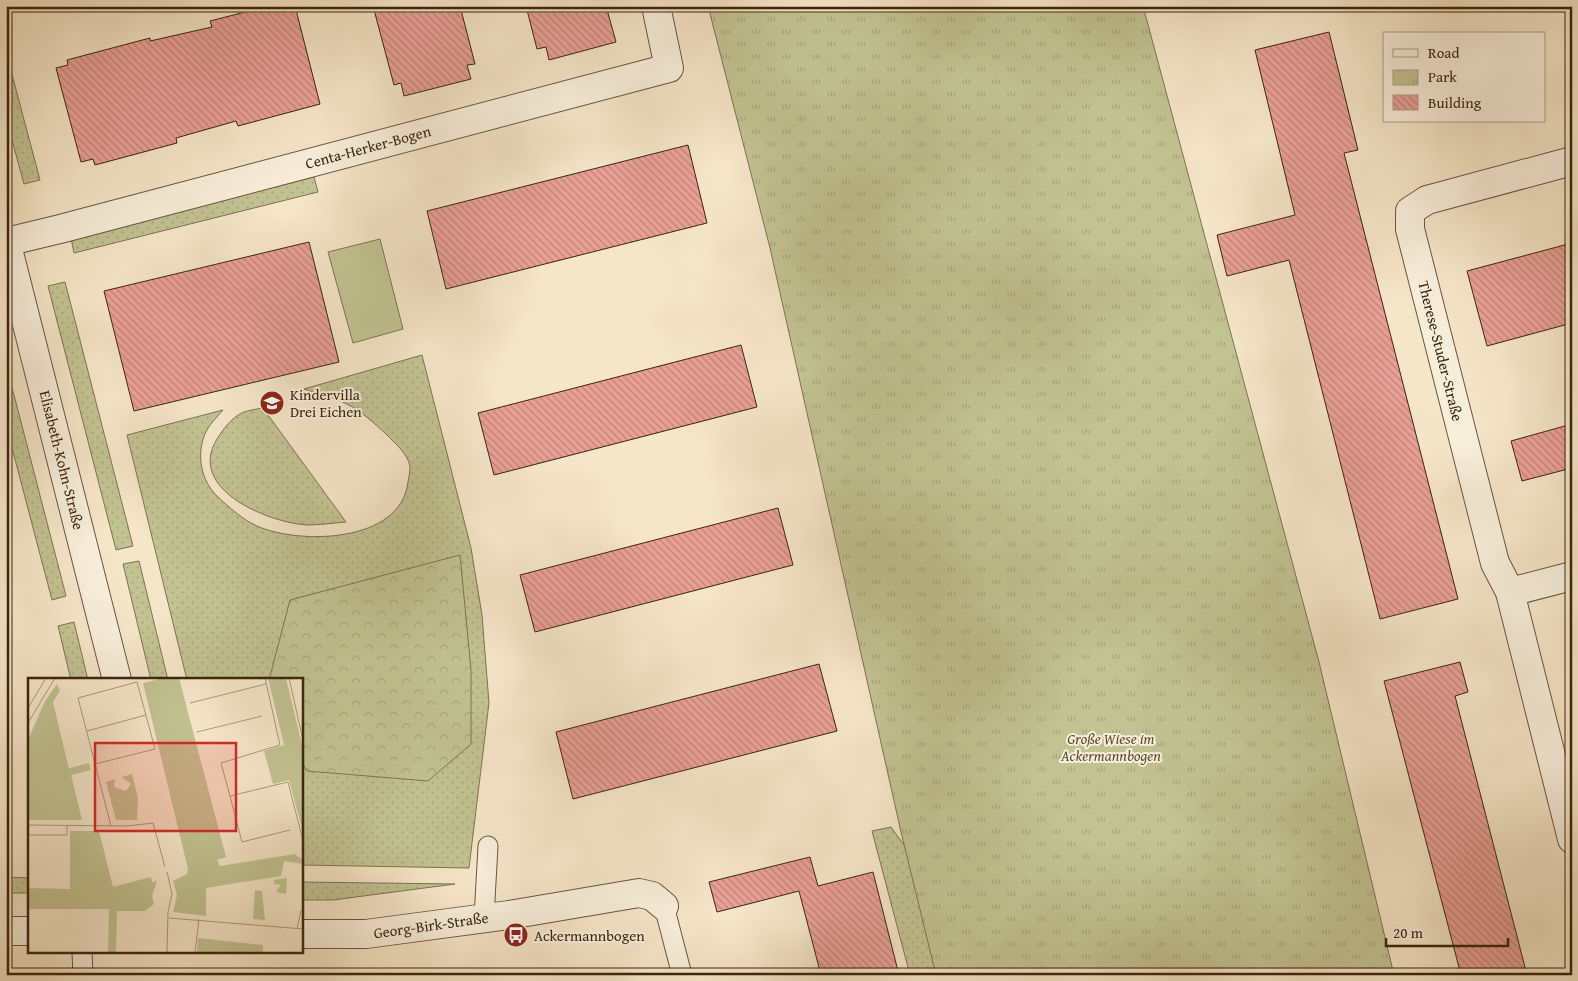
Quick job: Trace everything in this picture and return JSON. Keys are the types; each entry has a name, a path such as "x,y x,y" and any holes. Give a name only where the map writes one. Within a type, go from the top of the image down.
{"street":[{"name":"Centa-Herker-Bogen","path":"6,241 79,224 669,68 656,6"},
{"name":"Therese-Studer-Straße","path":"1510,592 1495,564 1410,229 1410,211 1427,200 1572,161"},
{"name":"Elisabeth-Kohn-Straße","path":"6,241 116,678"},
{"path":"1572,576 1510,592 1572,839"},
{"name":"Georg-Birk-Straße","path":"302,934 366,934 484,918 639,893 652,896 664,906"},
{"path":"6,931 28,931"}],"lane":[{"path":"484,918 488,846"},
{"name":"Georg-Birk-Straße","path":"664,906 682,975"},
{"path":"82,954 83,975"}],"green space":[{"name":"Große Wiese im Ackermannbogen","path":"708,6 1143,6 1319,662 1394,975 936,975 901,832 770,248"},
{"path":"6,52 40,180 24,184 6,118"},
{"path":"314,177 318,192 74,253 71,238"},
{"path":"380,239 403,329 353,343 328,252"},
{"path":"65,282 133,546 116,550 48,286"},
{"path":"422,355 471,548 482,615 489,703 469,868 302,865 302,678 187,678 127,435 223,410 206,431 201,450 202,467 204,476 212,491 236,513 257,526 276,532 298,536 322,537 346,534 368,528 388,517 401,502 408,482 410,469 409,462 404,453 357,410 337,399 304,389"},
{"path":"6,364 66,596 52,600 6,425"},
{"path":"263,408 346,522 308,525 291,523 253,510 236,500 222,488 213,473 210,457 217,439 225,427 236,417 244,412"},
{"path":"460,555 471,670 471,744 428,781 307,771 302,763 302,678 270,678 290,600"},
{"path":"139,561 168,678 151,678 123,564"},
{"path":"74,622 88,678 71,678 58,626"},
{"path":"891,827 998,975 910,975 872,831"},
{"path":"6,877 28,878 28,893 6,893"},
{"path":"302,882 455,884 333,900 302,900"}],"building":[{"path":"269,6 295,6 320,104 238,126 236,121 176,138 177,143 95,165 93,159 81,162 56,68 68,65 67,60 150,38 150,41 212,27 210,21"},
{"path":"373,6 460,6 475,64 467,65 471,79 404,96 401,83 394,85"},
{"path":"526,6 606,6 616,42 549,60 546,47 537,49"},
{"path":"1329,32 1358,150 1344,153 1458,599 1380,619 1289,260 1227,276 1217,235 1295,215 1255,50"},
{"path":"688,145 707,223 446,289 427,211"},
{"path":"309,242 339,362 134,411 104,291"},
{"path":"1572,243 1572,323 1487,346 1467,271"},
{"path":"741,345 757,407 494,475 478,413"},
{"path":"1572,424 1572,468 1522,481 1511,441"},
{"path":"778,508 793,565 535,632 520,575"},
{"path":"1460,662 1468,692 1455,696 1527,975 1461,975 1384,681"},
{"path":"819,664 837,731 573,799 556,732"},
{"path":"810,857 818,886 873,872 899,975 821,975 799,891 717,912 709,882"}],"place":[{"name":"Kindervilla Drei Eichen","path":"272,403"},
{"name":"Ackermannbogen","path":"516,935"}]}
